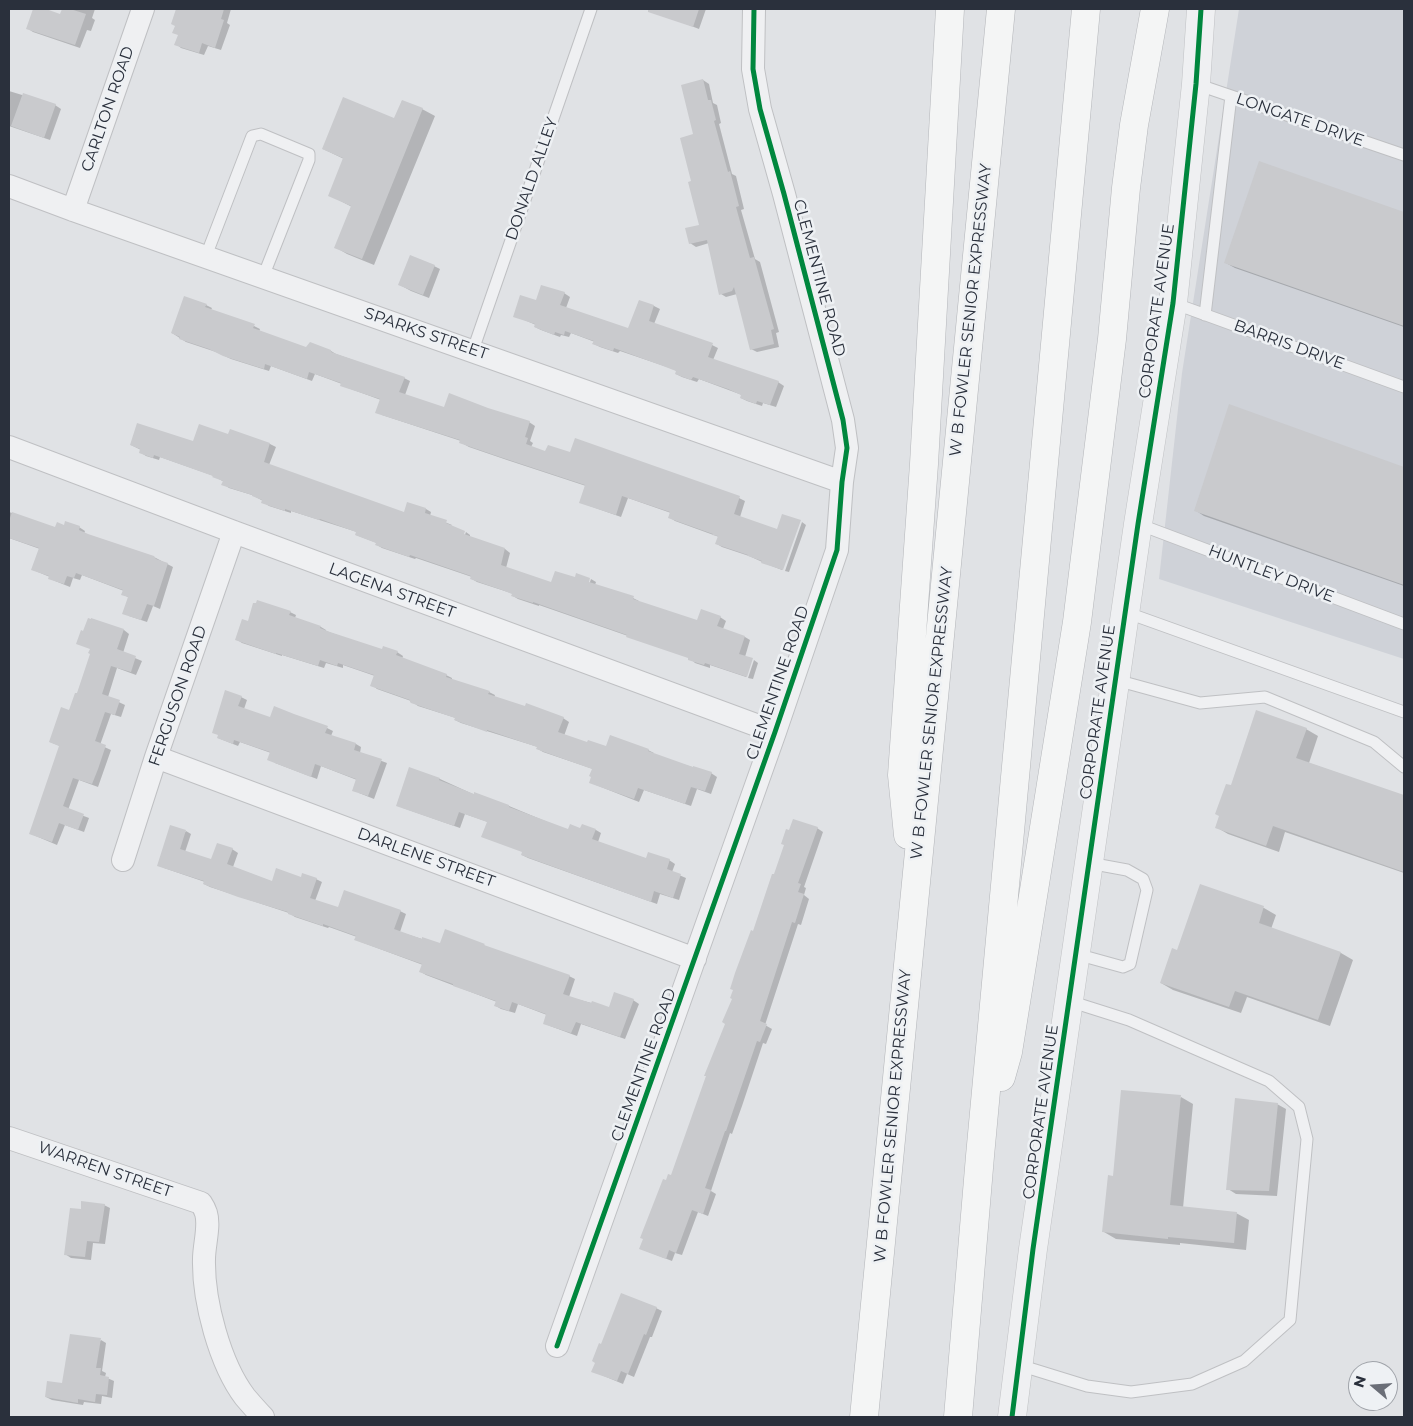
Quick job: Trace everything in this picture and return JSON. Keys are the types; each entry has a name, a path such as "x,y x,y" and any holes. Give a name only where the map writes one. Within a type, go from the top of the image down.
{"highway":[{"path":"914,896 902,775 924,464 950,9"},
{"name":"W B FOWLER SENIOR EXPRESSWAY","path":"864,1417 1001,9"},
{"path":"958,1417 980,1156 1086,9"},
{"path":"980,1156 1008,1052 1077,622 1112,339 1126,188 1134,125 1155,9"}],"street":[{"name":"CARLTON ROAD","path":"74,210 143,9"},
{"name":"CLEMENTINE ROAD","path":"556,1346 776,732 837,550 842,482 847,448 843,420 760,109 753,69 754,9"},
{"name":"CORPORATE AVENUE","path":"1012,1417 1033,1249 1125,612 1173,303 1196,84 1201,9"},
{"name":"SPARKS STREET","path":"9,186 842,482"},
{"name":"LAGENA STREET","path":"9,447 776,732"},
{"name":"FERGUSON ROAD","path":"123,860 156,757 234,532"},
{"name":"DARLENE STREET","path":"156,757 695,958"},
{"name":"WARREN STREET","path":"9,1143 201,1203 206,1214 207,1230 204,1259 207,1295 216,1339 231,1373 244,1396 263,1417"}],"lane":[{"name":"DONALD ALLEY","path":"473,350 591,9"},
{"name":"LONGATE DRIVE","path":"1196,84 1404,155"},
{"path":"1205,315 1232,96"},
{"path":"206,256 252,136 261,134 308,154 309,160 263,276"},
{"name":"BARRIS DRIVE","path":"1173,303 1404,387"},
{"name":"HUNTLEY DRIVE","path":"1138,524 1404,624"},
{"path":"1125,612 1404,712"},
{"path":"1116,680 1200,703 1265,697 1374,742 1404,767"},
{"path":"1076,954 1123,967 1130,964 1148,890 1143,880 1127,870 1089,863"},
{"path":"1019,1365 1087,1386 1131,1392 1192,1384 1244,1361 1290,1320 1307,1139 1299,1107 1269,1082 1129,1020 1069,1001"}],"shaded area":[{"path":"1239,9 1404,9 1404,659 1159,579 1182,373"}],"building":[{"path":"33,9 46,9 60,14 62,9 70,9 86,14 75,45 26,29"},
{"path":"176,9 224,9 221,19 224,20 215,48 202,43 199,53 174,45 178,35 172,33 175,26 171,24"},
{"path":"648,9 699,9 693,27 648,12"},
{"path":"703,79 708,100 711,100 716,120 714,121 728,172 730,171 739,206 736,207 750,258 754,257 774,329 771,330 774,344 750,350 734,287 732,291 719,295 707,240 689,244 685,228 699,225 688,182 691,181 680,138 693,134 681,85"},
{"path":"23,93 56,104 44,138 11,126"},
{"path":"343,97 394,118 402,100 423,108 362,259 334,248 351,206 328,196 343,158 322,149"},
{"path":"1259,161 1404,212 1404,326 1224,263"},
{"path":"410,255 435,265 423,295 398,285"},
{"path":"541,285 565,292 560,305 628,328 639,300 654,305 649,321 713,343 708,357 779,381 770,405 757,401 756,404 740,398 741,395 728,389 693,377 691,380 675,374 676,371 614,348 613,351 592,344 594,341 565,331 564,335 555,332 554,335 534,327 535,324 513,317 520,295 536,300"},
{"path":"184,296 207,304 205,307 255,324 253,328 306,347 310,342 331,350 331,352 405,377 399,392 444,407 449,393 530,421 525,437 528,438 526,444 545,451 548,445 570,452 575,438 740,496 734,514 777,529 782,514 801,520 783,570 761,563 762,561 748,555 715,544 718,536 668,518 670,512 622,496 616,515 579,503 585,485 459,443 460,440 375,413 380,399 340,386 341,383 309,372 307,379 265,364 264,369 179,339 180,337 171,333"},
{"path":"1229,404 1404,467 1404,585 1194,511"},
{"path":"137,423 193,441 199,424 228,434 230,429 270,443 264,462 404,512 407,502 426,508 425,513 447,520 446,523 465,531 464,534 505,548 501,565 551,582 555,571 575,577 576,573 590,578 589,582 634,596 633,599 697,620 701,609 721,616 717,626 745,636 739,654 753,658 747,677 705,663 704,665 688,660 688,658 626,637 627,635 511,596 512,594 470,579 471,576 375,545 376,543 355,535 356,532 320,519 261,503 262,500 252,495 221,485 223,481 213,476 154,455 153,458 139,453 140,449 130,445"},
{"path":"12,512 55,527 57,522 64,525 65,521 80,526 79,530 88,534 154,556 156,559 168,563 154,606 147,604 141,620 122,614 128,597 121,595 123,590 76,573 74,578 67,576 64,584 48,579 49,576 31,570 39,548 9,538 9,521"},
{"path":"257,600 291,611 289,615 321,626 320,628 330,632 382,649 383,646 398,651 396,655 447,674 446,677 490,691 488,694 525,706 526,703 564,717 558,732 606,746 610,735 649,749 648,751 712,772 705,791 691,787 685,804 638,788 634,799 589,783 592,769 536,749 537,747 454,720 455,718 370,686 374,675 338,663 337,666 320,660 318,666 235,640 242,619 248,621 253,603 256,603"},
{"path":"88,618 124,629 117,649 136,656 131,672 111,666 102,694 120,700 115,715 105,712 95,741 106,745 98,769 92,784 73,778 63,806 84,814 78,830 59,823 52,842 29,834 59,746 49,742 61,707 69,710 75,693 77,693 90,654 88,653 90,649 76,644"},
{"path":"225,690 242,696 238,706 270,717 274,706 328,726 325,733 356,743 354,750 382,759 368,796 352,791 356,779 315,764 311,777 267,760 270,752 234,740 233,744 217,738 218,735 212,733"},
{"path":"1256,710 1307,728 1296,758 1404,795 1404,872 1273,826 1266,846 1215,828 1219,816 1215,814 1226,784 1231,785"},
{"path":"409,767 440,778 439,780 474,794 474,792 568,829 570,824 580,828 582,824 596,829 592,839 646,858 648,852 670,859 667,869 681,874 673,898 654,891 651,902 521,855 522,852 481,837 487,822 459,812 454,826 396,806"},
{"path":"793,819 818,827 798,883 801,884 798,892 804,894 795,923 792,922 760,1021 767,1024 760,1042 757,1041 705,1188 711,1190 703,1214 692,1210 676,1253 669,1250 666,1259 639,1249 643,1239 640,1238 663,1179 666,1180 668,1174 671,1175 706,1076 704,1076 725,1024 722,1022 732,999 730,998 733,990 730,989 735,973 751,930 753,931 772,874 774,874 784,845 781,844 786,829 789,830"},
{"path":"170,825 186,830 180,849 211,859 217,843 233,848 227,864 272,881 276,868 301,877 302,873 317,878 310,898 338,907 344,890 401,910 394,929 440,943 445,929 484,945 570,975 563,994 609,1007 614,992 634,999 620,1037 576,1022 571,1033 543,1024 546,1014 512,1002 509,1011 494,1006 496,1001 419,972 422,964 354,940 356,936 238,897 203,884 204,881 157,866"},
{"path":"1200,884 1264,906 1259,923 1341,952 1318,1020 1235,991 1229,1007 1160,983 1172,948 1177,950"},
{"path":"1121,1090 1181,1095 1170,1205 1237,1212 1234,1243 1102,1232 1108,1175 1113,1176"},
{"path":"1235,1098 1278,1103 1269,1191 1226,1190"},
{"path":"81,1201 105,1204 99,1242 87,1241 85,1257 64,1255 70,1208 81,1209"},
{"path":"621,1293 657,1307 628,1374 621,1371 617,1381 591,1372 595,1363 592,1361 599,1343 601,1344"},
{"path":"70,1334 101,1338 96,1368 101,1368 100,1375 109,1377 107,1395 96,1394 95,1402 78,1399 78,1403 45,1397 47,1381 62,1383"}],"cycle path":[{"path":"557,1346 775,732 837,550 842,482 847,448 843,420 760,109 753,69 754,9"},
{"path":"1012,1417 1033,1249 1138,524 1173,303 1196,84 1201,9"}]}
